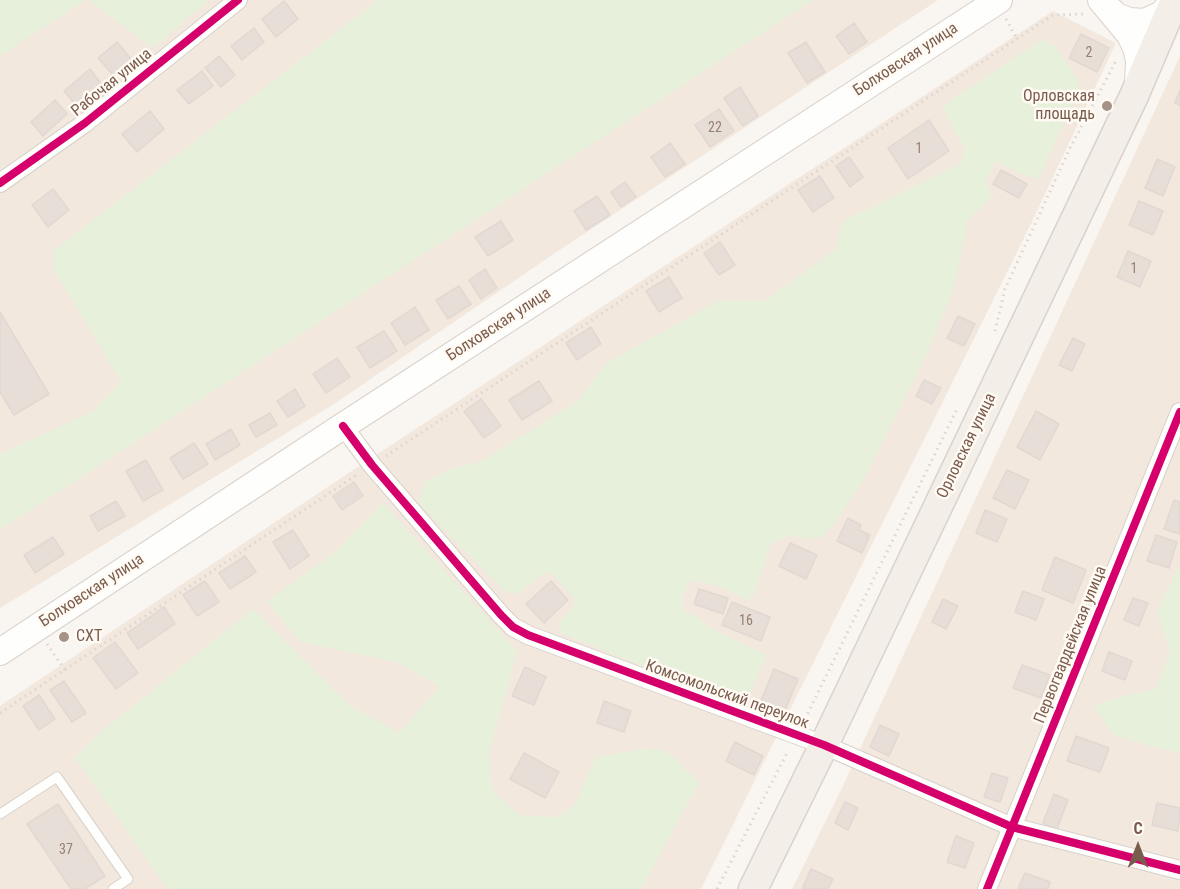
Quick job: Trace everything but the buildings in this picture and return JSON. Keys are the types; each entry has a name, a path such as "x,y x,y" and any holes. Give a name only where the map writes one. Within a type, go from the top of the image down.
{"main road":[{"name":"Болховская улица","path":"0,652 999,0"},
{"path":"1097,4 1129,21 1145,22 1162,14 1174,0"},
{"name":"Орловская улица","path":"753,889 1137,89 1174,0"},
{"path":"1097,4 1130,34 1139,60 1137,89"}],"street":[{"name":"Рабочая улица","path":"2,178 85,123 238,0"},
{"name":"Первогвардейская улица","path":"987,889 1180,412"},
{"name":"Комсомольский переулок","path":"343,426 372,465 513,627 528,635 824,745 1012,827 1180,870"}],"lane":[{"path":"0,814 57,777 128,879 113,889"}],"path":[{"path":"0,713 1053,15 1097,4"},
{"path":"994,331 1005,289 1070,148 1117,59 1118,48"},
{"path":"717,889 797,735 961,401"}],"shaded area":[{"path":"0,0 938,0 555,253 334,404 0,608"},
{"path":"1053,11 1116,43 1030,226 701,889 0,889 0,706 350,472"},
{"path":"1180,56 1180,889 792,889 841,790"}],"green space":[{"path":"0,0 85,0 0,56"},
{"path":"89,0 209,0 153,48"},
{"path":"378,0 813,0 0,530 0,454 92,412 121,382 54,269 53,251"},
{"path":"1041,40 1055,46 1076,77 1079,89 1038,180 995,162 985,182 992,197 968,220 953,291 927,353 864,479 832,527 821,537 806,539 793,535 771,543 754,594 748,600 719,586 690,580 683,596 683,611 694,615 712,629 766,655 745,707 561,633 559,622 573,609 574,598 550,571 538,577 518,594 503,590 418,502 426,481 456,467 481,462 578,401 607,363 718,301 765,301 835,250 843,221 960,164 966,150 943,106"},
{"path":"383,503 517,651 489,753 492,791 519,815 558,817 574,806 596,757 642,749 667,751 699,783 641,889 168,889 75,758 101,732 253,609 349,705 399,733 440,686 396,662 300,642 267,601 333,554"},
{"path":"1180,564 1180,753 1113,734 1094,706 1122,696 1155,689 1170,653 1157,611"}],"cycle path":[{"path":"0,183 85,123 238,0"},
{"path":"987,889 1180,412"},
{"path":"343,426 372,465 501,615 513,627 528,635 824,745 1012,827 1180,870"}],"place":[{"name":"Орловская площадь","path":"1107,106"},
{"name":"СХТ","path":"64,637"}]}
